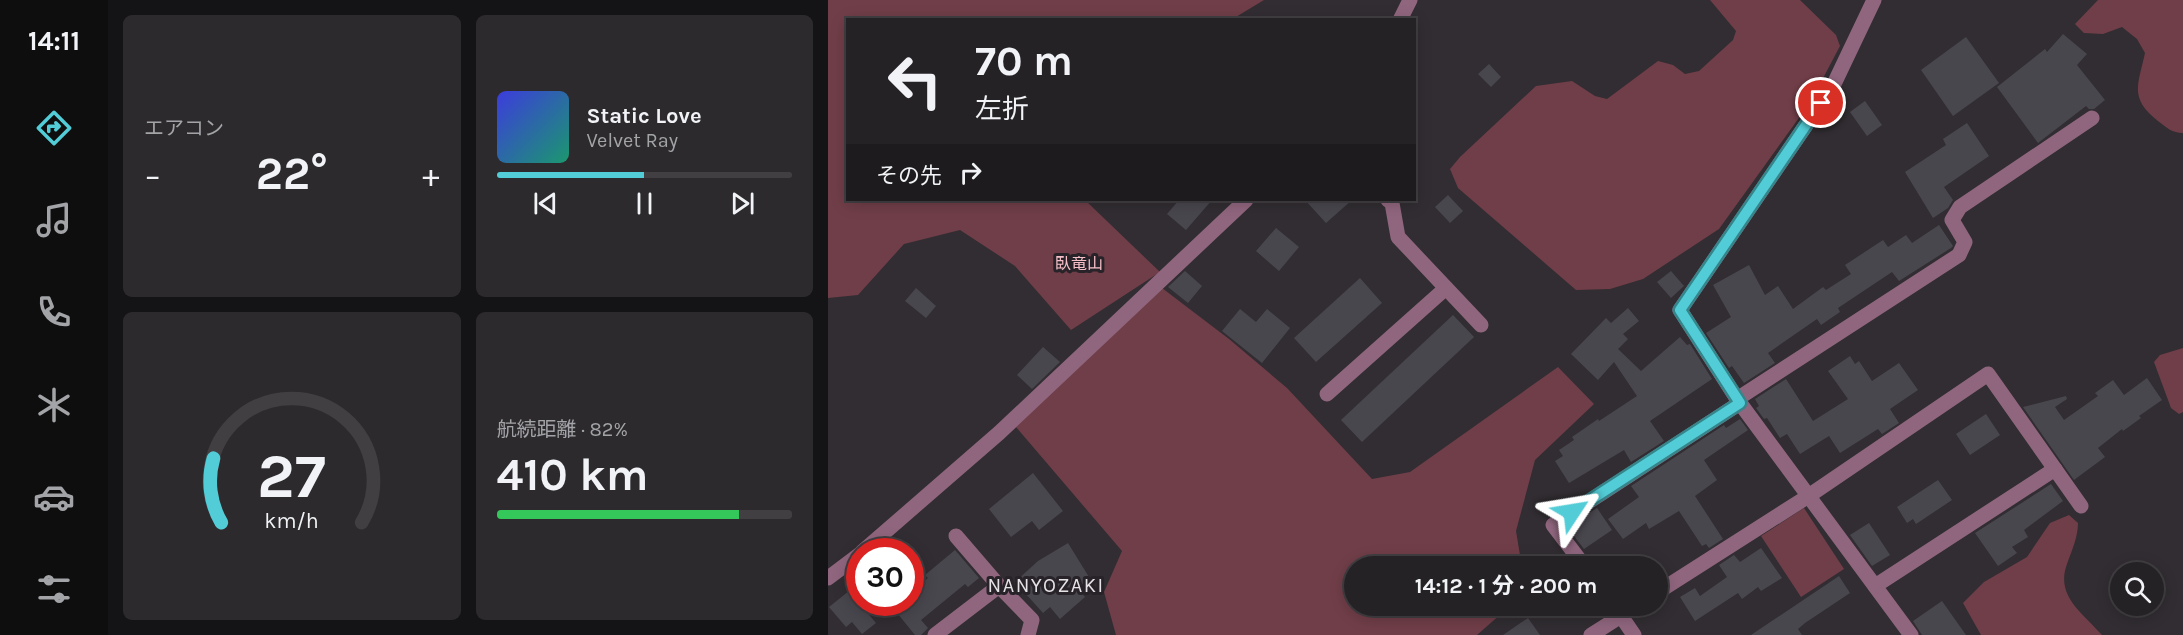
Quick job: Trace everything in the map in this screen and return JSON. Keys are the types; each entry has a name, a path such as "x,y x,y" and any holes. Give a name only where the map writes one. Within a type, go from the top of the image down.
{"street":[{"path":"1401,18 1410,0"},
{"path":"1874,0 1834,84 1680,310 1738,401 1911,635"},
{"path":"1577,556 1553,525 1959,255 1965,242 1952,220 1960,207 2092,118"},
{"path":"878,538 999,433 1160,278 1245,201"},
{"path":"1389,201 1392,203 1398,237 1481,325"},
{"path":"1327,394 1446,288"},
{"path":"1668,586 1807,497 1988,374 2081,506"},
{"path":"1875,586 2055,469"},
{"path":"956,536 1032,620 1028,635"},
{"path":"828,578 846,564"},
{"path":"935,635 999,586"},
{"path":"1591,635 1612,616"},
{"path":"1621,616 1634,635"}],"green space":[{"name":"臥竜山","path":"828,0 1264,0 1234,18 846,18 846,201 1086,201 1160,272 1071,330 1015,266 960,230 904,244 858,295 828,298"},
{"path":"1710,0 1800,0 1836,35 1840,46 1811,101 1719,229 1643,279 1610,289 1576,290 1458,188 1450,169 1536,86 1572,81 1595,96 1607,99 1658,61 1673,65 1685,74 1699,71 1733,40 1736,31"},
{"path":"2098,0 2183,0 2183,133 2167,128 2149,113 2139,98 2138,83 2145,53 2137,39 2122,27 2103,34 2084,33 2075,24"},
{"path":"1162,288 1229,339 1287,388 1372,479 1410,472 1558,367 1594,404 1535,460 1516,531 1520,556 1344,556 1344,616 1499,616 1477,635 1116,635 1104,592 1122,551 1010,420"},
{"path":"2183,348 2183,412 2179,414 2171,408 2154,362 2160,355"},
{"path":"1804,508 1844,569 1801,597 1761,536"},
{"path":"2069,515 2078,523 2078,528 2064,575 2065,586 2079,611 2102,635 1981,635 1963,603 1984,582 2027,557 2050,523"}],"building":[{"path":"2063,34 2087,54 2077,65 2105,100 2094,109 2086,106 2038,143 1997,87 2045,49 2047,52"},
{"path":"1966,37 1999,83 1953,116 1921,70"},
{"path":"1489,64 1501,77 1491,87 1478,74"},
{"path":"1865,101 1882,125 1867,136 1850,112"},
{"path":"1967,123 1989,156 1944,187 1953,200 1948,208 1933,218 1905,172 1946,145 1943,139"},
{"path":"1448,195 1463,211 1450,223 1435,207"},
{"path":"1178,201 1211,201 1186,230 1167,214"},
{"path":"1306,201 1351,201 1326,223"},
{"path":"1939,225 1953,246 1951,248 1899,281 1892,272 1838,308 1840,312 1821,325 1817,319 1768,353 1775,363 1744,383 1732,366 1729,368 1706,333 1731,317 1713,285 1749,265 1765,295 1778,286 1793,309 1823,287 1826,290 1851,274 1845,265 1883,240 1888,247 1906,235 1912,243"},
{"path":"1276,228 1299,247 1279,271 1256,251"},
{"path":"1185,271 1202,286 1188,303 1168,287"},
{"path":"1671,271 1684,286 1671,298 1657,282"},
{"path":"1360,278 1382,303 1316,362 1294,338"},
{"path":"916,288 936,306 926,318 905,301"},
{"path":"1628,308 1639,321 1623,334 1628,339 1618,349 1641,371 1680,337 1687,345 1690,344 1712,379 1650,421 1664,441 1631,462 1624,450 1569,483 1555,461 1563,456 1559,450 1574,440 1572,437 1598,419 1599,421 1637,396 1614,362 1598,380 1571,354 1606,318 1611,323"},
{"path":"1240,309 1256,322 1267,309 1290,328 1262,363 1222,331"},
{"path":"1453,315 1474,337 1362,442 1341,420"},
{"path":"1043,347 1060,362 1032,389 1017,375"},
{"path":"1850,356 1855,364 1859,361 1872,381 1899,363 1918,390 1890,409 1899,423 1882,434 1878,429 1840,453 1829,436 1800,454 1787,434 1780,438 1767,418 1764,419 1756,408 1759,406 1755,399 1786,379 1813,421 1848,399 1828,371"},
{"path":"2147,378 2162,400 2098,448 2105,457 2074,480 2023,407 2066,396 2067,399 2055,407 2064,420 2098,396 2095,393 2113,380 2124,395"},
{"path":"1986,414 2000,435 1970,455 1956,434"},
{"path":"1740,419 1748,430 1704,460 1717,480 1695,496 1723,539 1709,548 1706,544 1702,546 1679,511 1649,529 1646,523 1623,539 1608,519 1639,497 1631,486 1724,425 1726,428"},
{"path":"1033,473 1063,511 1039,530 1032,521 1011,537 989,509"},
{"path":"1938,480 1952,500 1916,524 1913,519 1907,523 1897,507"},
{"path":"2051,484 2063,501 2024,530 2028,537 2012,547 2017,553 1998,566 1975,533"},
{"path":"1597,508 1612,530 1584,549 1567,527"},
{"path":"1869,523 1890,555 1872,566 1850,535"},
{"path":"1068,543 1089,577 1078,589 1085,597 1060,619 1050,607 1043,613 1015,582 1038,561"},
{"path":"1761,548 1782,578 1761,591 1758,587 1742,599 1738,593 1695,621 1680,597 1695,588 1700,596 1727,577 1719,565 1734,555 1740,562"},
{"path":"955,550 979,578 968,587 965,584 921,620 928,628 921,635 915,635 900,616 924,616 924,581 928,578 925,575"},
{"path":"1839,576 1850,593 1798,629 1802,635 1751,635"},
{"path":"846,593 846,616 870,616 876,623 862,634 852,622 846,627 829,607"},
{"path":"1942,601 1966,635 1922,635 1913,621"},
{"path":"1528,618 1540,635 1503,635"}],"district":[{"name":"NANYOZAKI","path":"1046,585"}],"route":[{"path":"1572,512 1740,403 1680,310 1821,103"}]}
